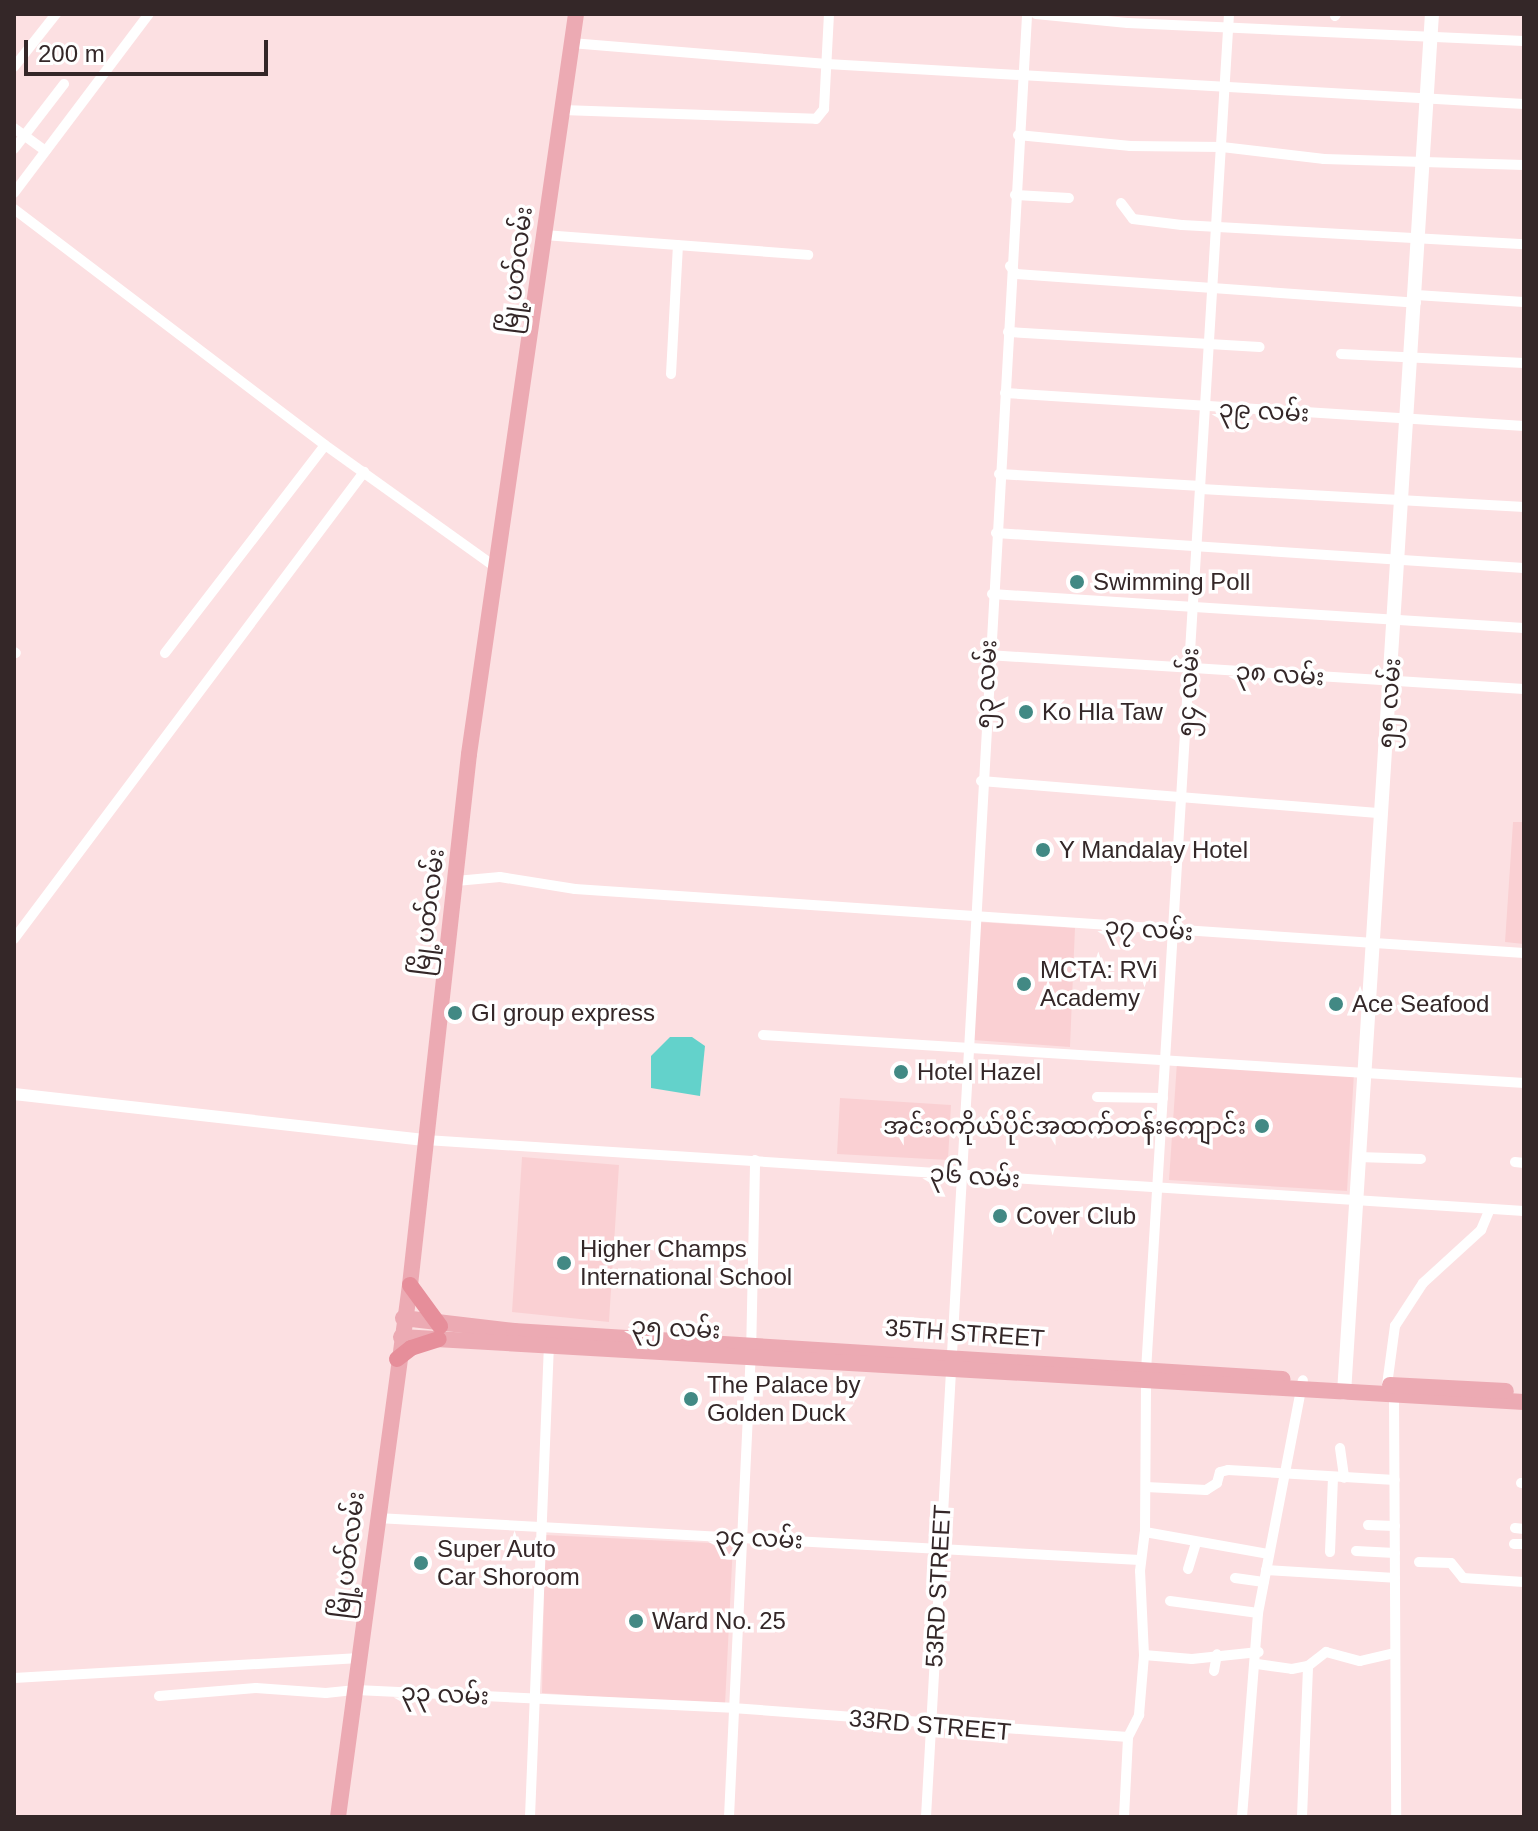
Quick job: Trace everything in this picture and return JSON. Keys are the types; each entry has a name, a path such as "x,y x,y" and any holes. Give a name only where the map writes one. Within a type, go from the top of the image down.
{"highway":[{"path":"397,1359 440,1332 410,1285"}],"main road":[{"name":"မြို့ပတ်လမ်း","path":"338,1817 397,1359 410,1285 469,754 576,14"},
{"name":"၅၅ လမ်း","path":"1344,1388 1432,14"},
{"path":"403,1318 440,1332"},
{"path":"401,1337 440,1332 751,1351"},
{"name":"၃၅ လမ်း","path":"513,1338 549,1347 751,1351 949,1361"},
{"name":"35TH STREET","path":"949,1361 1303,1386 1524,1392"},
{"name":"35TH STREET","path":"1390,1390 1524,1402"}],"street":[{"path":"14,67 56,14"},
{"path":"14,193 149,14"},
{"path":"562,110 808,122 824,109 829,14"},
{"name":"၅၃ လမ်း","path":"949,1361 1010,266 1027,14"},
{"path":"1036,14 1228,28 1524,41"},
{"name":"၅၄ လမ်း","path":"1124,1817 1128,1737 1139,1715 1144,1655 1140,1560 1145,1532 1147,1377 1229,14"},
{"path":"571,43 827,64 1524,104"},
{"path":"14,149 64,84"},
{"path":"14,128 46,151"},
{"path":"1018,135 1130,146 1222,147 1324,159 1524,165"},
{"path":"1015,195 1069,198"},
{"path":"1121,203 1133,219 1216,228 1524,244"},
{"path":"14,209 325,445 498,569"},
{"path":"544,235 808,255"},
{"path":"671,374 678,245"},
{"path":"1010,266 1016,274 1212,288 1524,302"},
{"path":"1008,332 1260,347"},
{"path":"1341,354 1524,363"},
{"name":"၃၉ လမ်း","path":"1005,393 1524,426"},
{"path":"165,653 325,445"},
{"path":"14,939 364,472"},
{"path":"999,474 1524,507"},
{"path":"996,533 1524,568"},
{"path":"992,594 1524,628"},
{"name":"၃၈ လမ်း","path":"988,655 1524,689"},
{"path":"981,781 1181,801 1381,813"},
{"name":"၃၇ လမ်း","path":"456,881 500,877 527,885 1173,932 1524,953"},
{"path":"763,1035 1166,1058 1524,1083"},
{"path":"14,1094 426,1140"},
{"path":"1097,1097 1163,1098"},
{"name":"၃၆ လမ်း","path":"426,1140 1524,1211"},
{"path":"1358,1157 1421,1159"},
{"path":"729,1817 751,1351 755,1160"},
{"path":"1396,1817 1395,1480 1390,1390 1395,1326 1423,1283 1481,1230 1490,1209"},
{"path":"530,1817 549,1347"},
{"name":"53RD STREET","path":"926,1817 949,1361"},
{"path":"1242,1817 1258,1658 1258,1613 1303,1386"},
{"path":"1330,1552 1340,1448"},
{"path":"1146,1487 1206,1490 1217,1483 1220,1472 1228,1470 1286,1476 1395,1480"},
{"name":"၃၄ လမ်း","path":"377,1518 1140,1560"},
{"path":"1368,1525 1395,1526"},
{"path":"1145,1532 1269,1554"},
{"path":"1188,1569 1196,1542"},
{"path":"1356,1551 1395,1553"},
{"path":"1419,1562 1447,1561 1463,1578 1524,1582"},
{"path":"1235,1578 1395,1578"},
{"path":"1170,1601 1258,1613"},
{"path":"1144,1655 1192,1659 1217,1654 1308,1666 1326,1652 1360,1661 1395,1653"},
{"path":"1214,1671 1217,1654"},
{"path":"14,1678 359,1658"},
{"path":"1302,1817 1308,1666"},
{"name":"၃၃ လမ်း","path":"159,1696 256,1688 326,1693 356,1690 732,1708"},
{"name":"33RD STREET","path":"732,1708 930,1726 1128,1737"}],"shaded area":[{"path":"1513,822 1524,822 1524,944 1505,942"},
{"name":"MCTA: RVi Academy","path":"978,922 1075,928 1070,1047 973,1040"},
{"name":"အင်းဝကိုယ်ပိုင်အထက်တန်းကျောင်း","path":"1177,1062 1354,1073 1347,1191 1169,1180"},
{"path":"840,1098 951,1105 948,1160 837,1154"},
{"name":"Higher Champs International School","path":"522,1157 619,1165 609,1322 512,1312"},
{"name":"Ward No. 25","path":"545,1535 733,1544 725,1705 542,1693"}],"water":[{"path":"670,1037 692,1037 705,1046 700,1096 651,1088 651,1056"}],"place":[{"name":"Swimming Poll","path":"1077,582"},
{"name":"Ko Hla Taw","path":"1026,712"},
{"name":"Y Mandalay Hotel","path":"1043,850"},
{"name":"MCTA: RVi Academy","path":"1024,984"},
{"name":"Ace Seafood","path":"1336,1004"},
{"name":"GI group express","path":"455,1013"},
{"name":"Hotel Hazel","path":"901,1072"},
{"name":"အင်းဝကိုယ်ပိုင်အထက်တန်းကျောင်း","path":"1262,1126"},
{"name":"Cover Club","path":"1000,1216"},
{"name":"Higher Champs International School","path":"564,1263"},
{"name":"The Palace by Golden Duck","path":"691,1399"},
{"name":"Super Auto Car Shoroom","path":"421,1563"},
{"name":"Ward No. 25","path":"636,1621"}]}
